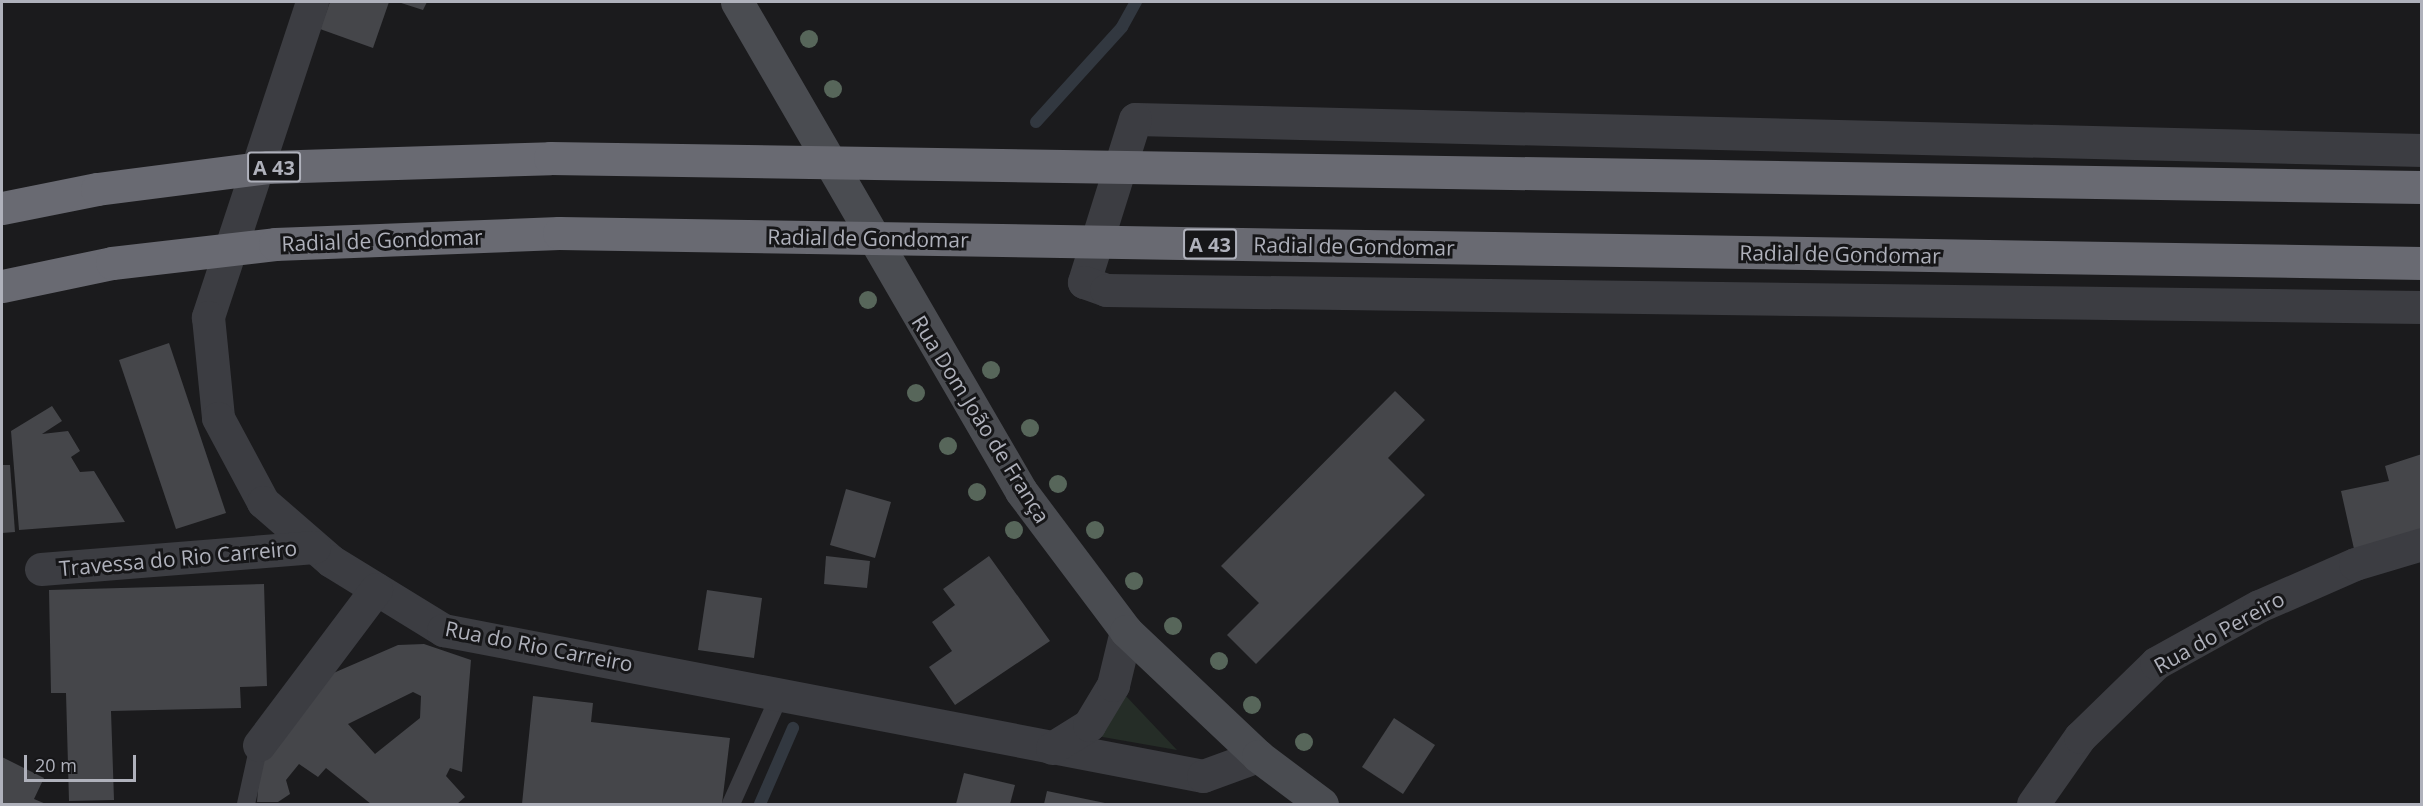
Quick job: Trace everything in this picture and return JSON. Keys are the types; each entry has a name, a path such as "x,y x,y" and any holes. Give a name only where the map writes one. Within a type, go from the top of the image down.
{"highway":[{"name":"A 43","path":"2,208 97,189 268,167 550,159 2421,187"},
{"name":"Radial de Gondomar","path":"2,286 112,263 275,243 559,233 2421,263"}],"main road":[{"name":"Rua Dom João de França","path":"737,2 1021,492 1126,631 1258,756 1322,804"}],"street":[{"name":"Rua do Rio Carreiro","path":"312,2 208,317 218,418 263,502 314,547 443,630 781,692 1052,748 1203,776 1258,756"},
{"path":"2421,150 1135,119 1084,282 1118,290 2421,307"},
{"name":"Rua do Pereiro","path":"2033,804 2080,736 2156,663 2270,602 2355,564 2421,544"},
{"name":"Travessa do Rio Carreiro","path":"41,569 314,547"},
{"path":"259,745 376,589"},
{"path":"1052,748 1089,725 1113,685 1126,631"}],"lane":[{"path":"731,804 781,692"},
{"path":"246,804 259,745"}],"shaded area":[{"path":"1125,695 1177,750 1097,736"}],"building":[{"path":"330,2 389,2 373,48 320,29"},
{"path":"398,2 427,2 423,10"},
{"path":"169,343 226,513 176,529 119,360"},
{"path":"1395,391 1425,420 1388,458 1425,495 1256,664 1227,635 1259,603 1221,566"},
{"path":"52,406 62,421 42,434 68,431 80,451 71,457 80,472 94,471 125,522 19,530 11,431"},
{"path":"2422,454 2422,534 2354,549 2341,491 2389,481 2385,466"},
{"path":"2,465 10,465 15,532 2,533"},
{"path":"846,489 891,502 875,558 830,545"},
{"path":"826,556 870,561 867,588 824,584"},
{"path":"989,556 1050,641 955,705 929,667 952,651 932,622 955,605 943,589"},
{"path":"264,584 267,686 240,687 241,708 111,711 114,800 69,801 66,693 51,693 49,590"},
{"path":"707,590 762,598 754,658 698,650"},
{"path":"424,644 471,660 462,772 450,768 446,776 465,797 457,804 371,804 326,768 318,777 299,764 286,780 290,794 278,802 257,802 260,764 315,681 398,645","holes":["413,692 421,696 420,718 375,754 348,724"]},
{"path":"533,696 593,703 591,722 730,738 722,804 522,804"},
{"path":"1394,718 1435,745 1403,794 1362,767"},
{"path":"2,757 44,778 34,799 46,804 2,804"},
{"path":"964,773 1015,785 1010,804 956,804"},
{"path":"1047,791 1105,803 1105,804 1044,804"}],"waterway":[{"path":"1036,122 1122,27 1136,2"},
{"path":"760,804 793,728"}]}
